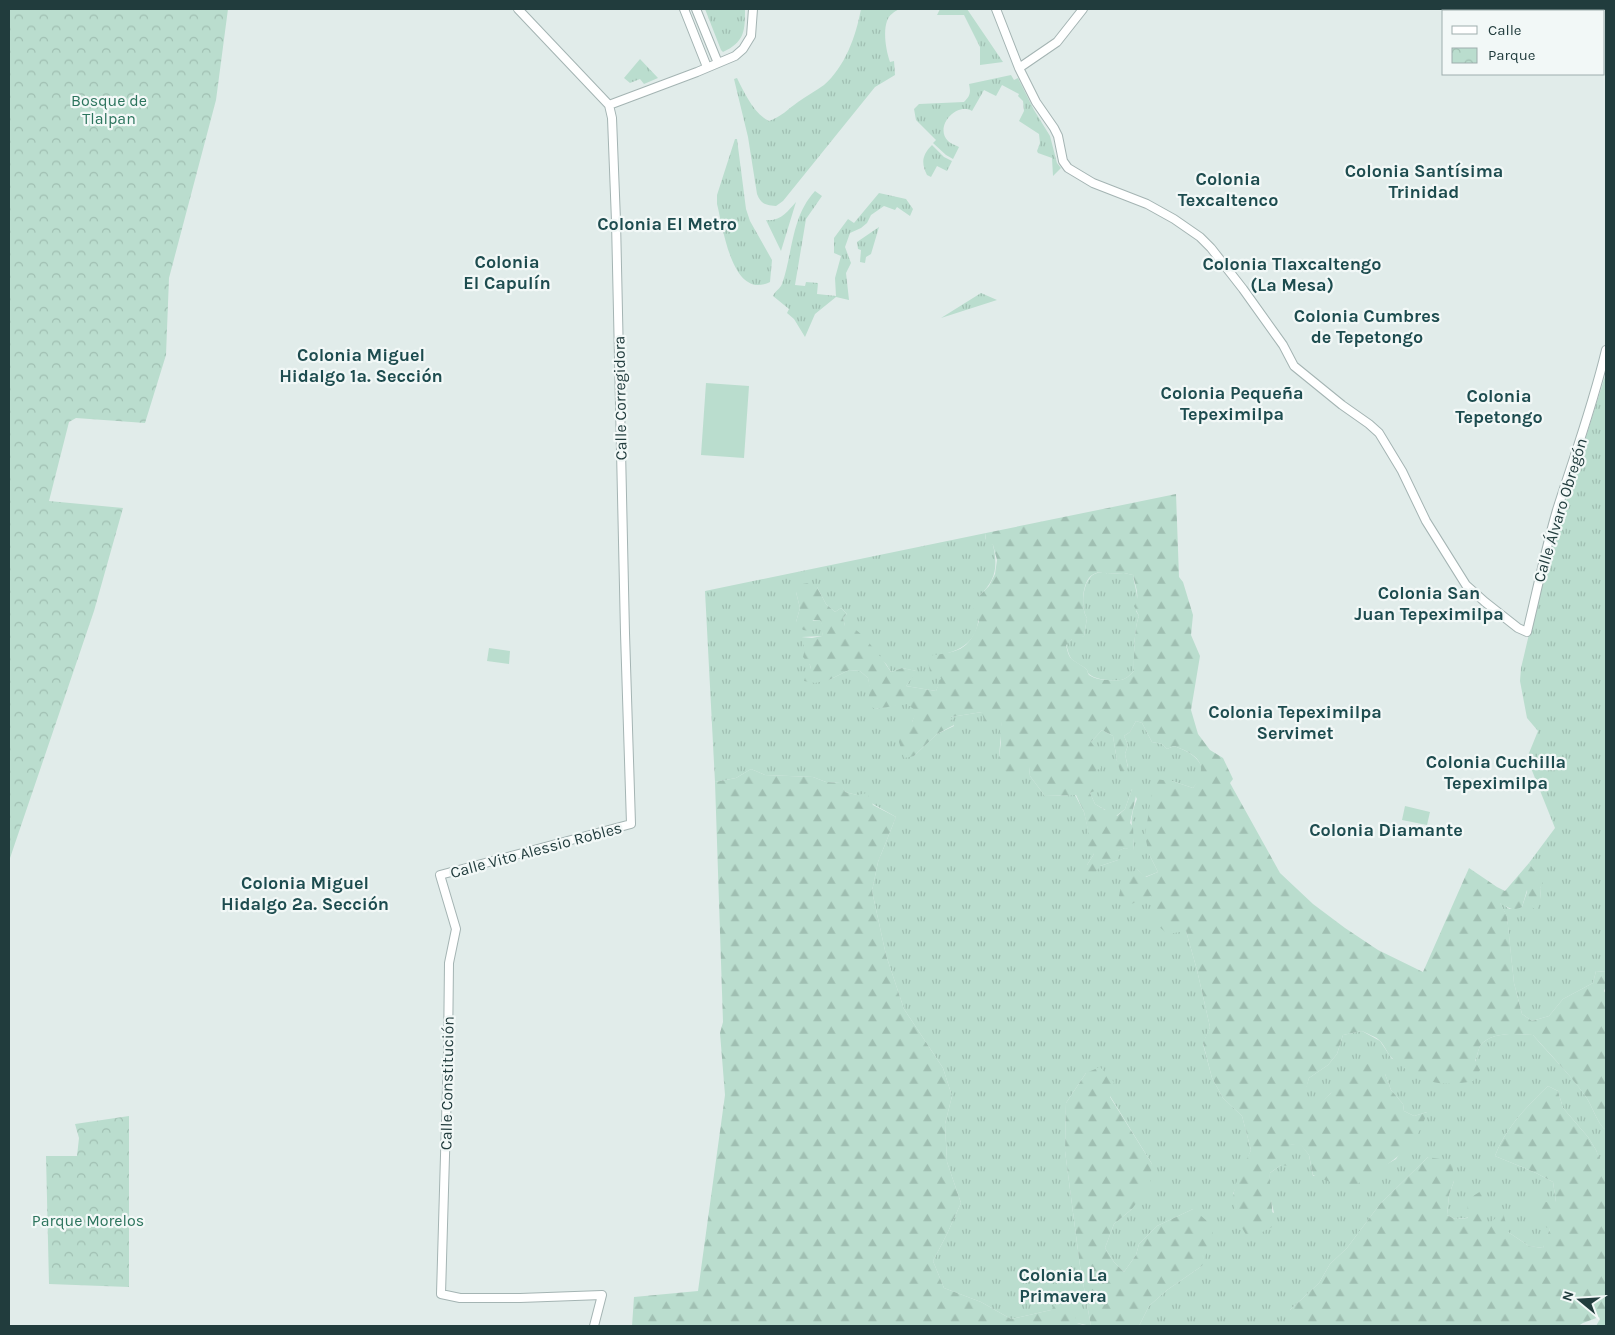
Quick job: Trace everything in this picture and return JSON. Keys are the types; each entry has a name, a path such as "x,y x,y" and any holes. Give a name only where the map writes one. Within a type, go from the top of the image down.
{"street":[{"path":"518,9 609,106 735,56 743,49 751,36 753,9"},
{"path":"684,9 707,67"},
{"path":"696,9 718,63"},
{"path":"996,9 1020,68 1057,42 1083,9"},
{"name":"Calle Álvaro Obregón","path":"1020,68 1036,102 1058,136 1063,161 1068,168 1093,183 1154,207 1181,223 1211,248 1243,288 1283,345 1294,366 1369,424 1379,434 1402,471 1426,521 1466,585 1518,628 1527,632 1541,566 1597,389 1606,350"},
{"name":"Calle Corregidora","path":"609,106 612,118 616,221 631,824"},
{"name":"Calle Vito Alessio Robles","path":"440,875 631,824"},
{"name":"Calle Constitución","path":"440,875 456,929 449,963 441,1294 452,1297 474,1298 602,1295 594,1326"}],"green space":[{"name":"Bosque de Tlalpan","path":"9,9 228,9 216,100 169,278 166,355 145,423 76,418 69,422 49,501 123,508 94,611 9,861"},
{"path":"705,9 745,9 744,29 740,40 736,44 723,52 721,50"},
{"path":"861,9 899,9 889,17 885,31 887,52 890,62 894,61 895,75 875,87 783,201 776,206 764,203 757,194 748,137 734,79 737,78 750,102 764,118 769,121 777,117 824,85 838,69 853,40"},
{"path":"940,9 967,9 1003,62 980,65 980,47 964,15 937,15"},
{"path":"640,59 658,78 644,84 640,79 630,83 624,78"},
{"path":"1011,75 1014,80 1018,78 1050,136 1057,163 1061,168 1053,176 1052,158 1037,151 1040,143 1039,134 1019,121 1024,111 1023,101 1018,96 1019,94 1002,85 996,96 984,90 972,111 960,110 949,117 945,123 944,135 949,142 959,147 953,159 933,143 936,140 916,120 914,109 919,104 964,102 968,98 969,84"},
{"path":"735,139 737,139 746,209 750,221 772,260 770,282 757,285 747,281 738,272 726,244 717,204 717,195"},
{"path":"932,145 944,157 952,161 947,171 937,166 931,177 927,175 923,163 926,152"},
{"path":"815,191 822,196 806,219 795,285 805,286 806,282 818,283 817,294 836,296 835,278 841,256 834,253 834,238 848,219 854,223 879,193 906,199 913,209 910,216 897,207 895,210 884,206 871,215 867,223 861,228 850,233 845,247 851,263 846,273 849,300 836,297 815,314 805,337 794,319 787,313 789,309 773,296 782,284 786,272 801,212"},
{"path":"796,202 781,251 766,220 780,218"},
{"path":"879,227 871,254 866,257 865,263 860,262 861,250 858,249 857,242"},
{"path":"981,293 997,300 941,318"},
{"path":"1606,373 1606,972 1596,971 1593,983 1563,999 1549,1016 1532,1021 1522,1014 1514,983 1507,917 1499,901 1509,909 1522,907 1528,889 1529,898 1541,899 1540,888 1542,883 1529,863 1555,828 1527,758 1538,731 1527,718 1520,681 1521,668 1544,571"},
{"path":"706,383 749,386 744,458 701,455"},
{"path":"1176,494 1179,577 1183,582 1193,615 1191,635 1200,656 1191,710 1198,734 1210,750 1223,758 1233,779 1230,783 1280,873 1313,904 1345,928 1378,950 1423,972 1469,868 1505,891 1529,863 1543,883 1540,888 1541,899 1537,910 1531,907 1527,890 1522,907 1513,909 1500,903 1507,916 1514,983 1522,1014 1532,1021 1549,1016 1563,999 1593,983 1596,971 1606,972 1604,991 1606,994 1606,1130 1584,1094 1533,1035 1505,1034 1485,1041 1480,1046 1475,1061 1480,1070 1473,1081 1450,1084 1430,1081 1412,1073 1391,1057 1379,1040 1362,1031 1343,1035 1337,1054 1328,1065 1309,1078 1304,1097 1318,1106 1351,1068 1371,1063 1385,1074 1391,1090 1403,1104 1404,1111 1414,1116 1427,1112 1422,1126 1407,1148 1397,1157 1352,1188 1332,1183 1313,1175 1309,1155 1300,1144 1290,1145 1288,1166 1281,1165 1270,1173 1272,1227 1249,1239 1241,1226 1233,1204 1239,1175 1251,1150 1242,1116 1223,1098 1212,1078 1203,1043 1210,1027 1186,931 1168,934 1153,922 1151,896 1124,907 1119,896 1122,881 1137,869 1146,877 1158,872 1149,854 1145,836 1154,779 1172,781 1193,788 1201,773 1199,761 1182,749 1174,746 1167,749 1162,744 1152,742 1142,723 1136,721 1130,732 1124,736 1128,745 1125,754 1128,768 1121,774 1113,736 1102,730 1091,742 1099,753 1101,768 1095,771 1103,774 1101,788 1090,793 1095,804 1105,810 1112,809 1117,816 1125,809 1132,789 1137,791 1130,823 1133,827 1134,851 1125,848 1118,851 1118,860 1100,866 1096,872 1087,872 1087,865 1094,854 1084,846 1089,835 1084,812 1076,795 1045,796 1030,776 1029,767 1015,776 1002,770 999,757 1002,722 985,725 982,712 951,717 954,725 937,734 914,756 904,758 899,742 901,726 912,722 916,711 907,704 875,709 867,704 870,691 868,678 860,671 849,670 829,680 815,683 804,681 806,674 811,669 803,657 805,649 801,637 812,638 822,636 823,628 820,620 813,620 809,631 803,630 796,622 800,608 796,592 797,585 808,583 817,587 826,604 835,612 841,608 847,614 843,618 845,626 851,627 862,636 891,672 902,668 917,671 906,686 936,691 941,678 930,672 927,656 960,649 971,639 979,621 972,612 979,596 989,586 995,574 997,560 993,545 985,542 986,533","holes":["1104,572 1107,574 1124,573 1133,575 1137,591 1134,606 1139,616 1135,635 1134,671 1121,680 1092,677 1086,669 1070,658 1066,645 1072,639 1077,640 1084,636 1087,618 1083,598 1087,582 1096,573"]},
{"path":"986,533 985,539 993,545 995,567 992,579 979,596 979,615 976,632 966,644 948,653 942,678 936,691 906,686 916,671 902,668 891,672 886,664 845,626 843,618 847,614 841,608 835,612 826,604 817,587 796,592 800,608 796,622 820,620 824,628 822,636 802,637 811,669 829,680 849,670 860,671 868,678 875,709 907,703 917,711 912,722 914,756 937,734 954,726 951,717 982,712 1002,722 999,757 1029,767 1030,776 1045,796 1075,795 1084,812 1094,854 1087,865 1100,866 1118,860 1117,851 1125,848 1134,850 1132,819 1137,799 1132,789 1125,809 1116,816 1095,804 1090,793 1101,787 1094,771 1091,742 1102,730 1113,736 1117,761 1128,767 1125,754 1128,745 1124,736 1130,732 1136,721 1142,723 1152,742 1162,744 1167,749 1174,746 1194,756 1202,769 1200,779 1193,788 1172,781 1149,854 1158,872 1145,877 1137,869 1152,896 1186,931 1210,1027 1203,1044 1212,1078 1223,1098 1242,1116 1251,1150 1233,1194 1274,1213 1269,1191 1270,1173 1281,1165 1290,1145 1300,1143 1309,1155 1313,1176 1380,1168 1396,1159 1427,1112 1414,1116 1404,1111 1403,1104 1391,1090 1385,1074 1331,1093 1318,1107 1303,1097 1309,1078 1328,1065 1337,1054 1343,1035 1362,1031 1380,1041 1392,1059 1475,1062 1480,1046 1491,1038 1505,1034 1533,1035 1578,1086 1606,1130 1606,1173 1588,1137 1563,1108 1558,1091 1548,1086 1517,1118 1499,1146 1495,1156 1553,1182 1556,1202 1545,1202 1539,1214 1550,1229 1543,1248 1529,1246 1508,1232 1484,1229 1483,1216 1455,1219 1447,1215 1449,1195 1454,1181 1428,1157 1380,1204 1347,1248 1330,1264 1319,1283 1290,1310 1290,1326 1139,1326 1149,1306 1167,1290 1202,1266 1193,1209 1157,1226 1139,1244 1136,1255 1124,1272 1114,1262 1105,1248 1114,1224 1132,1209 1152,1164 1110,1096 1086,1073 1066,1103 1065,1151 1080,1266 1091,1326 1077,1323 1051,1310 1011,1319 981,1302 944,1288 933,1261 961,1203 947,1162 945,1124 952,1096 943,1068 904,1009 886,955 872,891 878,862 896,817 857,795 845,792 840,783 826,782 813,777 765,775 751,769 736,778 715,782 705,591"},
{"path":"1105,572 1107,574 1124,573 1133,575 1136,592 1136,611 1139,616 1135,635 1134,671 1121,680 1095,678 1072,659 1066,644 1072,639 1084,636 1087,618 1083,604 1085,587 1093,575"},
{"path":"489,648 510,651 509,664 487,661"},
{"path":"751,769 765,775 813,777 826,782 841,783 845,792 857,795 867,793 873,805 896,817 878,862 872,891 886,955 904,1009 943,1068 952,1096 945,1124 947,1162 961,1203 933,1261 944,1288 981,1302 1011,1319 1051,1310 1068,1291 1077,1323 1086,1326 632,1326 634,1297 698,1291 725,1095 720,1033 723,1022 715,782 736,778"},
{"path":"1405,806 1430,812 1427,825 1402,820"},
{"path":"1100,1067 1114,1082 1110,1097 1152,1164 1150,1184 1132,1209 1114,1224 1105,1248 1114,1262 1124,1272 1136,1255 1139,1244 1157,1226 1193,1209 1207,1221 1213,1232 1202,1266 1167,1290 1149,1306 1139,1326 1091,1326 1080,1266 1065,1151 1066,1103 1086,1073"},
{"path":"1548,1086 1558,1091 1563,1108 1588,1137 1596,1150 1604,1170 1606,1168 1606,1326 1596,1326 1600,1319 1599,1317 1578,1326 1290,1326 1290,1310 1319,1283 1330,1264 1347,1248 1380,1204 1428,1157 1452,1161 1454,1181 1449,1195 1447,1215 1455,1219 1468,1218 1467,1200 1481,1191 1485,1199 1484,1228 1503,1212 1508,1232 1529,1246 1543,1248 1544,1244 1540,1238 1547,1236 1550,1229 1539,1224 1538,1214 1527,1207 1532,1202 1556,1202 1553,1182 1495,1156 1511,1127"},
{"name":"Parque Morelos","path":"129,1116 129,1287 49,1284 46,1156 77,1156 79,1138 75,1124"}],"district":[{"name":"Colonia Santísima Trinidad","path":"1424,181"},
{"name":"Colonia Texcaltenco","path":"1228,189"},
{"name":"Colonia El Metro","path":"667,224"},
{"name":"Colonia El Capulín","path":"507,272"},
{"name":"Colonia Tlaxcaltengo (La Mesa)","path":"1292,274"},
{"name":"Colonia Cumbres de Tepetongo","path":"1367,326"},
{"name":"Colonia Miguel Hidalgo 1a. Sección","path":"361,365"},
{"name":"Colonia Pequeña Tepeximilpa","path":"1232,403"},
{"name":"Colonia Tepetongo","path":"1499,406"},
{"name":"Colonia San Juan Tepeximilpa","path":"1429,603"},
{"name":"Colonia Tepeximilpa Servimet","path":"1295,722"},
{"name":"Colonia Cuchilla Tepeximilpa","path":"1496,772"},
{"name":"Colonia Diamante","path":"1386,830"},
{"name":"Colonia Miguel Hidalgo 2a. Sección","path":"305,893"},
{"name":"Colonia La Primavera","path":"1063,1285"}]}
